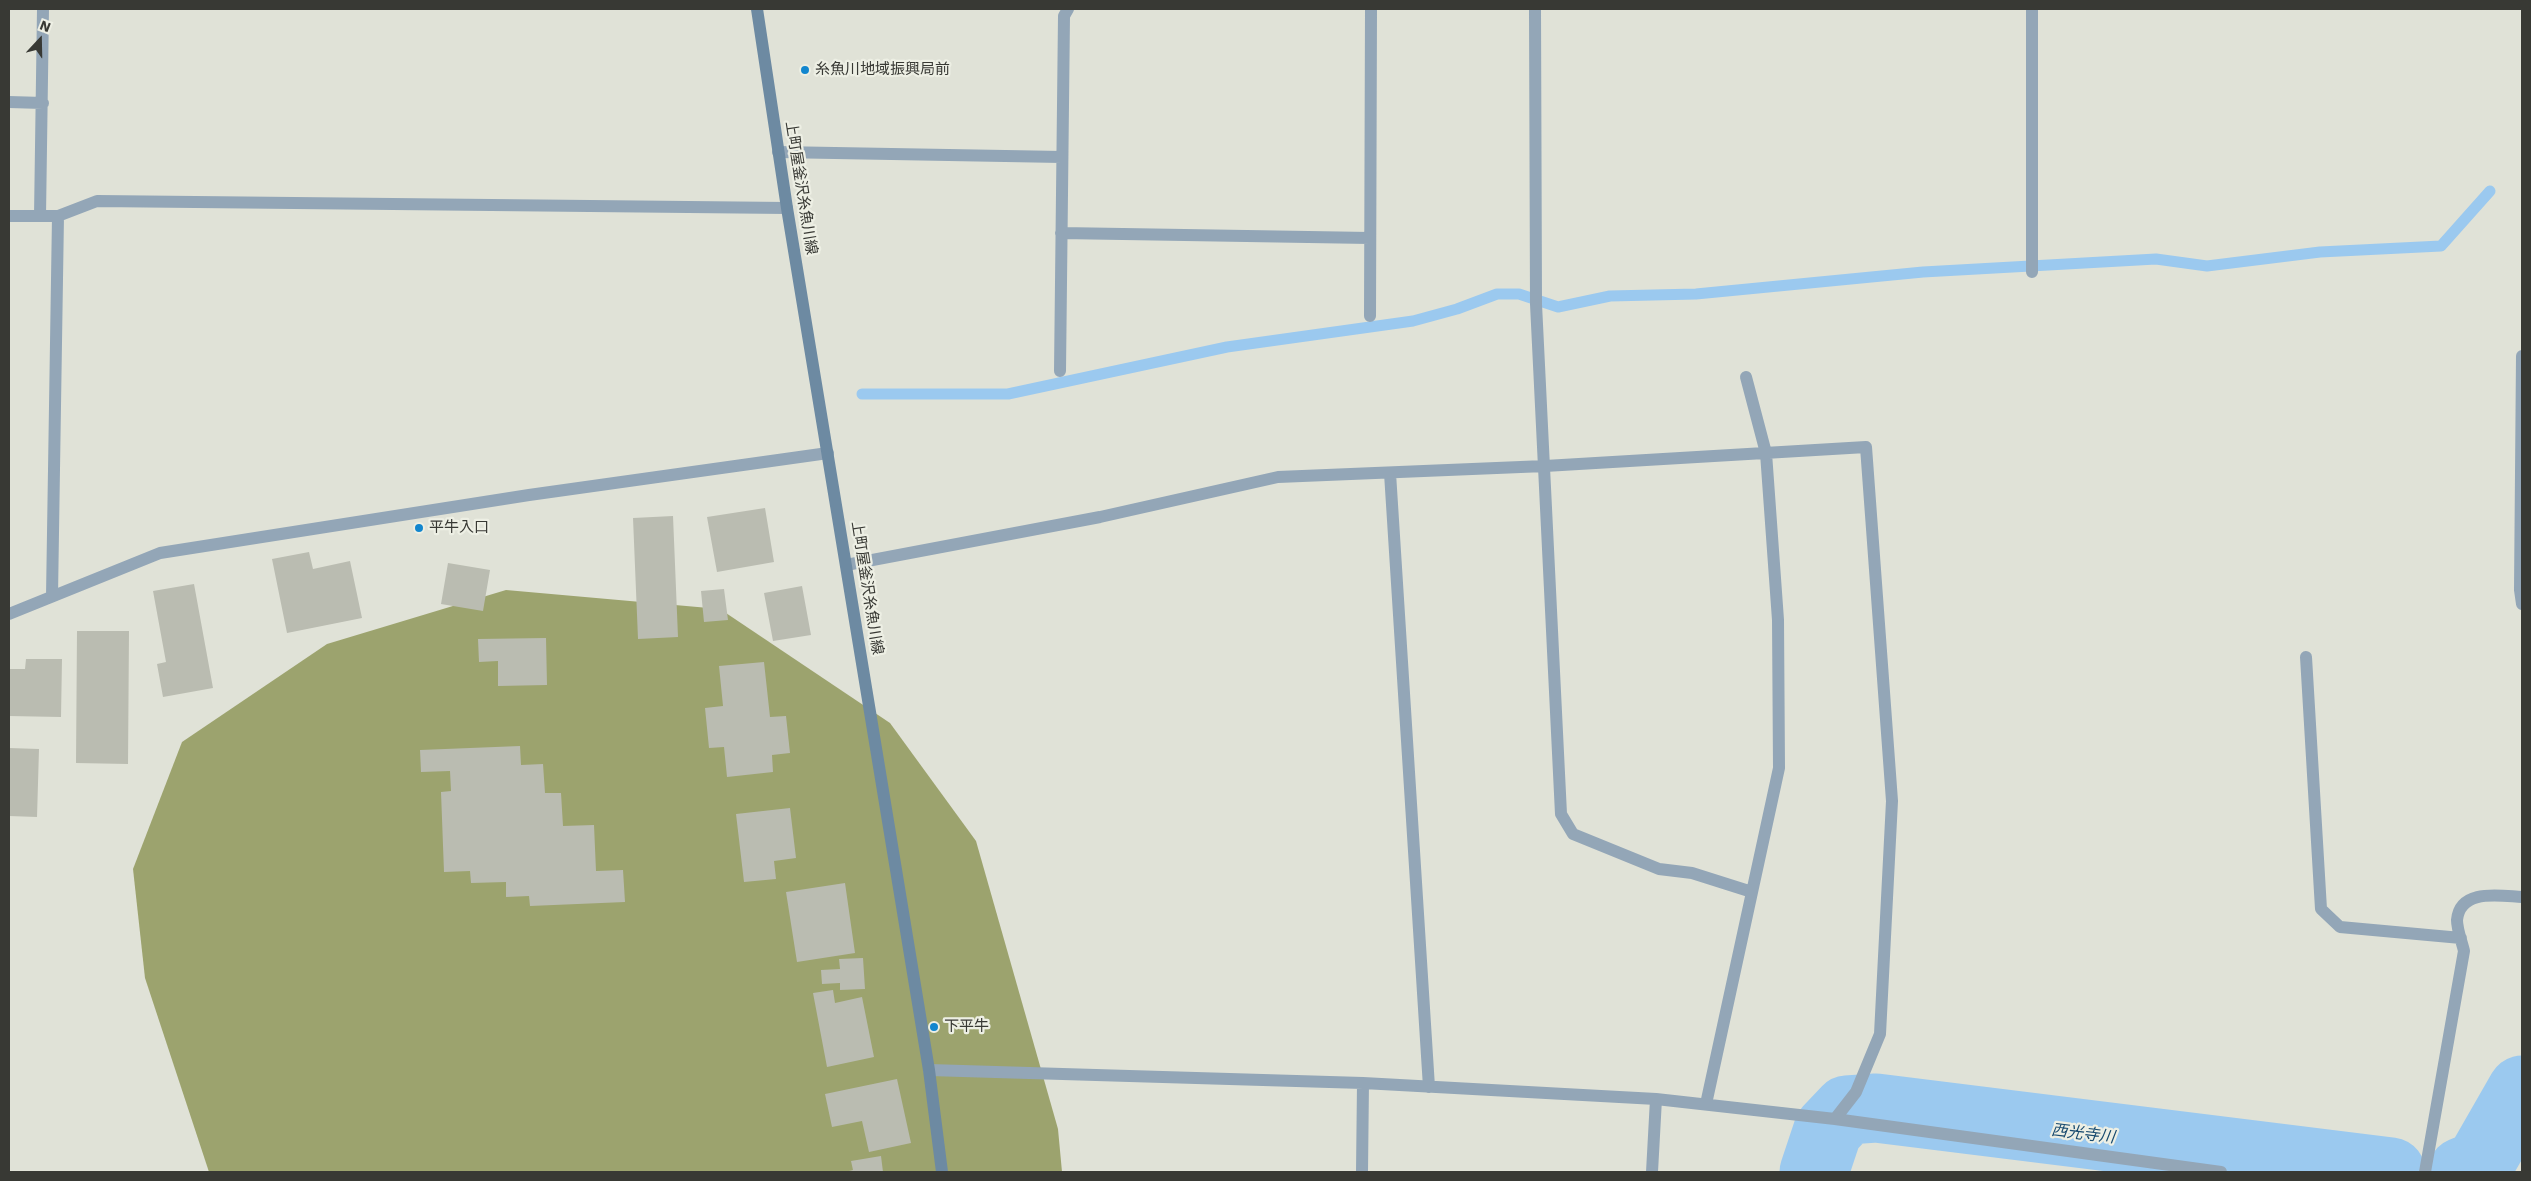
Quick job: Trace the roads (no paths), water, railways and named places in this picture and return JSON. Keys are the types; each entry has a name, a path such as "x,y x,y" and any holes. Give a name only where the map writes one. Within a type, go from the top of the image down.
{"main road":[{"name":"上町屋釜沢糸魚川線","path":"758,9 787,208 929,1070 942,1172"}],"street":[{"path":"40,216 43,9"},
{"path":"1060,371 1064,16 1068,9"},
{"path":"1370,316 1371,9"},
{"path":"1535,9 1536,304 1546,466 1561,814 1573,834 1659,869 1692,873 1752,892"},
{"path":"2032,9 2032,272"},
{"path":"9,102 42,103"},
{"path":"778,152 1062,157"},
{"path":"9,216 58,216 97,201 787,208"},
{"path":"52,596 58,216"},
{"path":"1061,233 1370,238"},
{"path":"2522,356 2520,590 2522,604"},
{"path":"1706,1104 1779,768 1778,620 1766,453 1746,377"},
{"path":"846,565 1100,517 1278,477 1546,466 1866,447 1892,801 1880,1034 1856,1092 1835,1119"},
{"path":"9,614 160,553 529,496 828,453"},
{"path":"1390,473 1429,1087"},
{"path":"2306,657 2321,909 2340,927 2461,938"},
{"path":"2425,1172 2464,951 2457,921 2461,906 2476,896 2522,897"},
{"path":"929,1070 1363,1084 1656,1099 1835,1119 2166,1169 2221,1172"},
{"path":"1362,1172 1363,1084"},
{"path":"1652,1172 1656,1099"}],"waterway":[{"path":"862,394 1008,394 1227,347 1413,321 1457,309 1497,294 1519,294 1558,307 1610,296 1696,294 1923,272 2156,259 2207,266 2320,252 2441,246 2490,191"},
{"name":"西光寺川","path":"2462,1172 2479,1165 2522,1090"},
{"name":"西光寺川","path":"1814,1172 1828,1130 1847,1110 1876,1108 2391,1172"}],"place":[{"name":"糸魚川地域振興局前","path":"805,70"},
{"name":"平牛入口","path":"419,528"},
{"name":"下平牛","path":"934,1027"}]}
